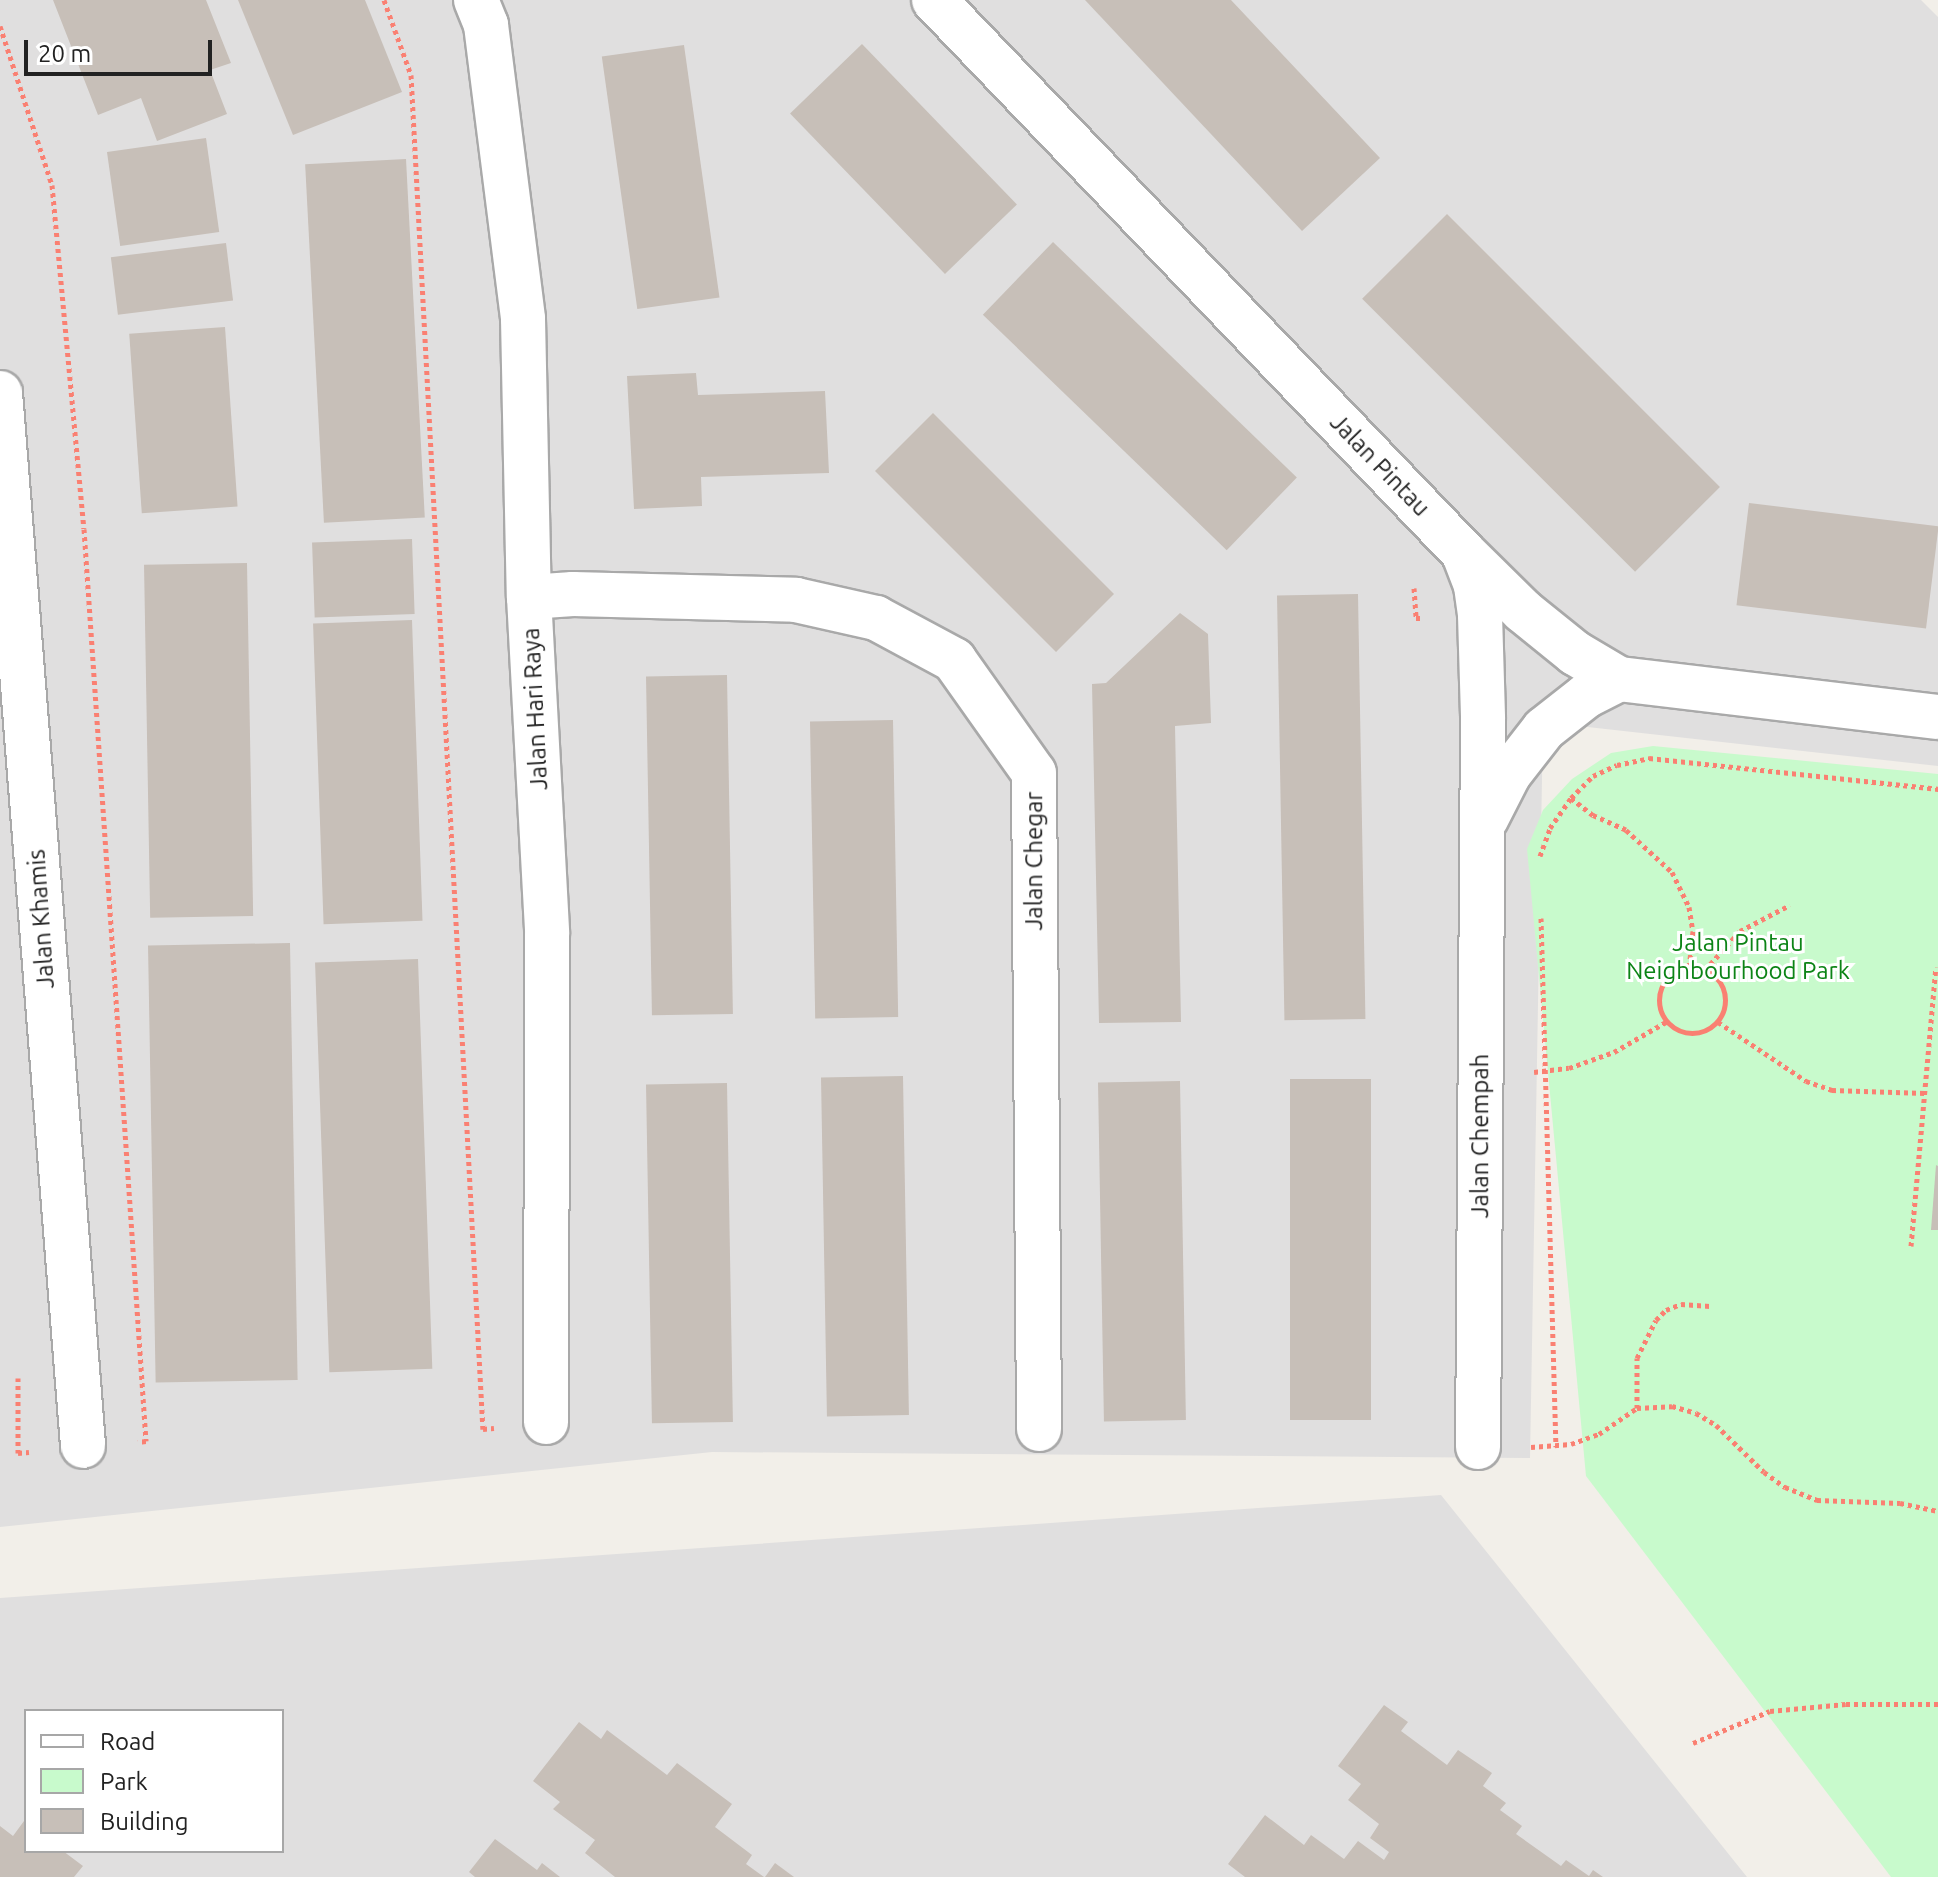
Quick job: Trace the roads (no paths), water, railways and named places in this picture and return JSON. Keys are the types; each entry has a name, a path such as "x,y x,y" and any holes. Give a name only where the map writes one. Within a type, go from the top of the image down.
{"street":[{"name":"Jalan Hari Raya","path":"476,0 486,25 523,319 529,597 547,934 546,1422"},
{"name":"Jalan Pintau","path":"934,0 1463,552 1575,653 1619,679 1938,717"},
{"name":"Jalan Khamis","path":"0,393 83,1446"},
{"name":"Jalan Chempah","path":"1463,552 1476,586 1480,615 1483,824 1478,1447"},
{"name":"Jalan Chegar","path":"529,597 573,594 796,600 876,618 954,660 1034,773 1039,1429"},
{"name":"Jalan Chempah","path":"1483,824 1509,774 1544,729 1586,696 1619,679"}],"park label":[{"name":"Jalan Pintau Neighbourhood Park","path":"1738,957"}]}
